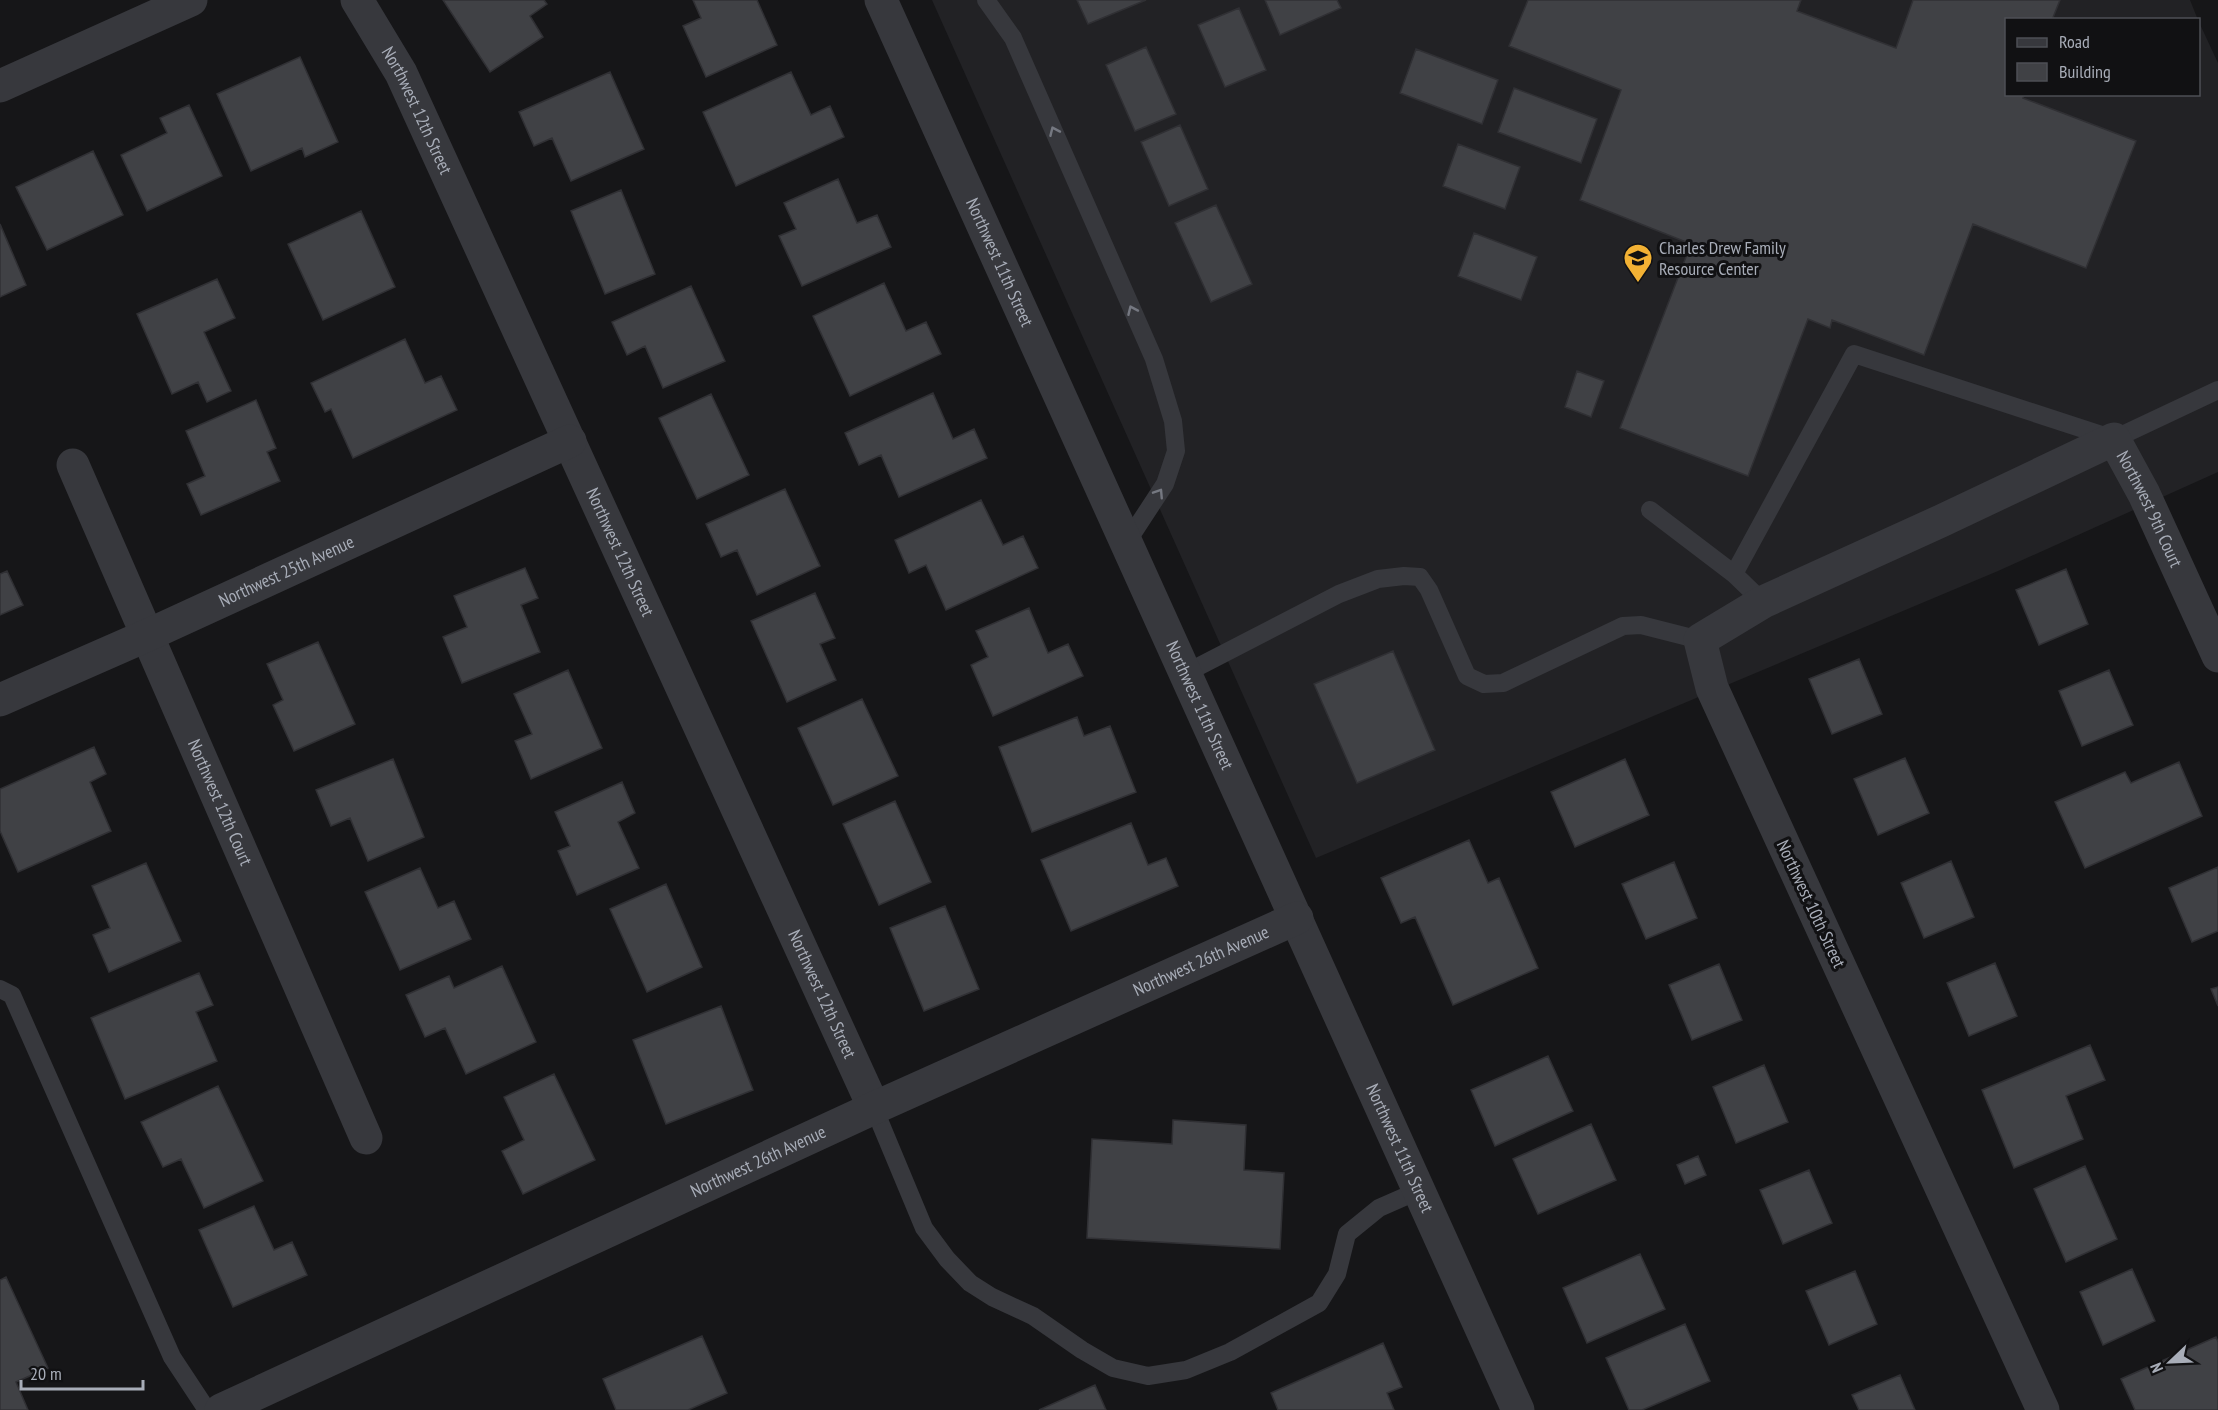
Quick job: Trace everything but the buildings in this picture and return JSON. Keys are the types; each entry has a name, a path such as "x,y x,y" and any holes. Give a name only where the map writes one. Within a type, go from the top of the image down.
{"street":[{"path":"0,86 191,0"},
{"name":"Northwest 12th Street","path":"357,0 400,73 874,1108"},
{"name":"Northwest 11th Street","path":"881,0 1518,1410"},
{"name":"Northwest 9th Court","path":"1763,602 2114,439 2144,494 2218,656"},
{"name":"Northwest 25th Avenue","path":"0,700 148,635 570,441"},
{"name":"Northwest 12th Court","path":"73,465 366,1138"},
{"path":"1700,640 1763,602"},
{"name":"Northwest 10th Street","path":"1700,640 1712,688 2043,1410"},
{"name":"Northwest 26th Avenue","path":"221,1410 874,1108 1297,918"}],"lane":[{"path":"986,0 1013,38 1154,360 1173,421 1176,451 1165,484 1127,542"},
{"path":"1734,574 1854,354 2114,439 2218,390"},
{"path":"1650,510 1734,574 1763,602"},
{"path":"1186,674 1339,594 1378,579 1404,576 1420,577 1429,590 1467,676 1484,684 1503,683 1623,626 1641,625 1700,640"},
{"path":"0,989 12,994 172,1357 207,1410"},
{"path":"874,1108 924,1228 970,1283 992,1297 1033,1316 1082,1350 1113,1368 1148,1376 1186,1370 1230,1352 1319,1303 1337,1274 1347,1234 1380,1208 1420,1190"}],"shaded area":[{"name":"Charles Drew Family Resource Center","path":"932,0 2190,0 2197,18 2005,18 2005,96 2200,96 2200,24 2218,63 2218,472 1998,571 1316,858"}],"place":[{"name":"Charles Drew Family Resource Center","path":"1638,284"}]}
